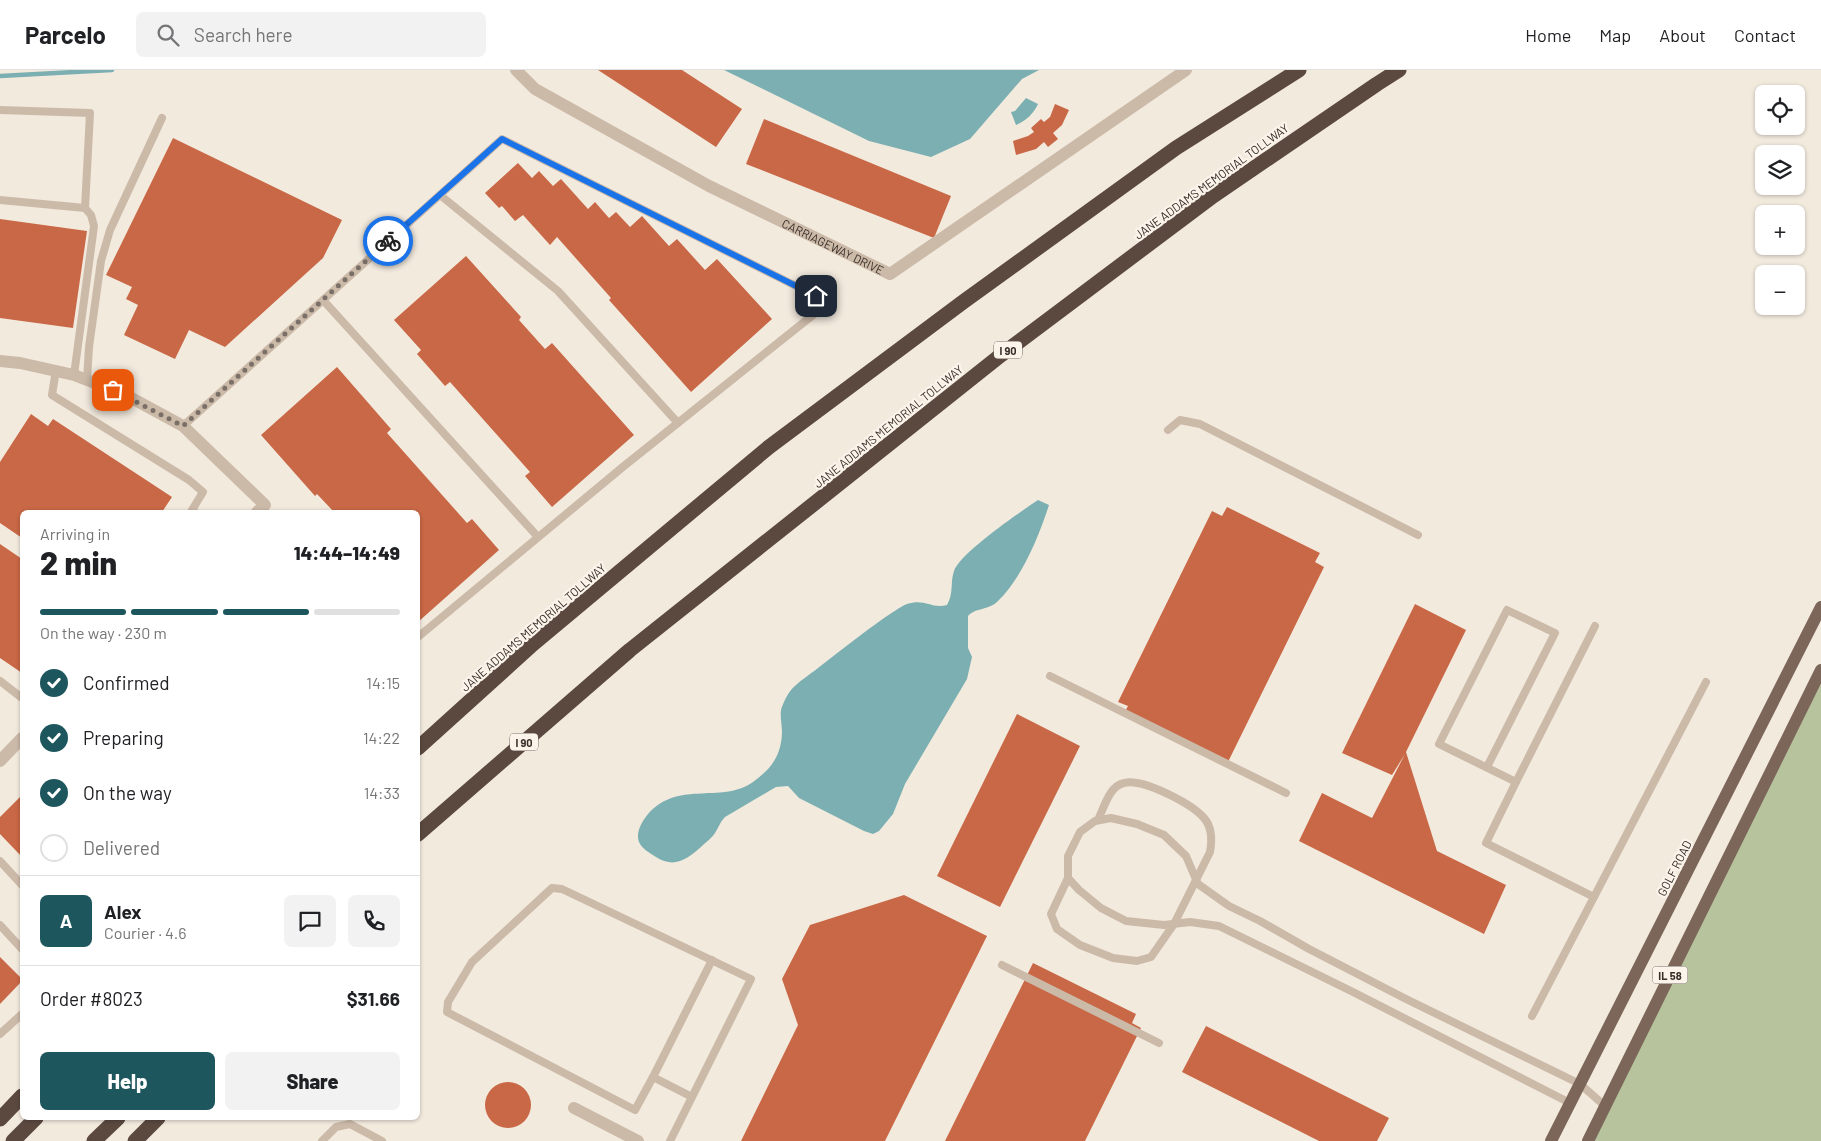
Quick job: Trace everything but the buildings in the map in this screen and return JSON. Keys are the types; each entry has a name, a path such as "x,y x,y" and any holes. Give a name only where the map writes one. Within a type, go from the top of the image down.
{"highway":[{"name":"JANE ADDAMS MEMORIAL TOLLWAY","path":"420,746 533,644 769,447 963,302 1176,148 1299,70"},
{"name":"JANE ADDAMS MEMORIAL TOLLWAY","path":"420,832 630,650 1001,355 1213,196 1399,70"},
{"path":"0,1119 20,1098"},
{"path":"13,1141 34,1120"},
{"path":"94,1141 116,1120"},
{"path":"135,1141 156,1120"}],"main road":[{"name":"GOLF ROAD","path":"1551,1141 1821,607"},
{"name":"IL 58","path":"1588,1141 1821,670"}],"street":[{"name":"CARRIAGEWAY DRIVE","path":"516,70 535,89 700,181 890,274 1186,70"},
{"path":"0,361 20,362 74,375 126,395 183,426 265,510"},
{"path":"0,760 20,740"},
{"path":"574,1108 638,1141"}],"lane":[{"path":"0,110 90,113 84,208"},
{"path":"87,380 89,347 101,261 110,230 162,118"},
{"path":"183,426 502,139 816,296 818,311 538,537 420,635"},
{"path":"440,194 558,291 678,423"},
{"path":"0,200 84,208 91,215 94,226 74,375"},
{"path":"323,300 538,537"},
{"path":"56,370 52,395 189,480 203,492 192,510"},
{"path":"1168,430 1180,420 1200,424 1418,535"},
{"path":"1487,767 1555,633 1508,610 1439,744 1516,782"},
{"path":"1594,898 1486,842 1595,626"},
{"path":"1050,676 1286,793"},
{"path":"0,681 20,696"},
{"path":"1532,1016 1706,682"},
{"path":"1098,820 1112,790 1124,783 1148,785 1189,805 1206,820 1212,840 1210,852 1196,880 1174,924 1151,957 1137,961 1113,958 1080,945 1058,929 1051,914 1068,878 1068,856 1080,832 1095,821 1110,818 1137,824 1164,836 1186,856 1196,880 1198,884 1229,906 1406,999 1580,1084 1605,1106"},
{"path":"0,861 20,883"},
{"path":"1068,878 1101,908 1126,922 1164,925 1190,922 1218,926 1353,992 1570,1103"},
{"path":"670,1141 751,979 712,960 562,889 552,888 472,962 448,1002 447,1012 635,1110 712,960"},
{"path":"0,925 20,947"},
{"path":"1002,965 1159,1043"},
{"path":"0,1034 20,1016"},
{"path":"653,1077 692,1097"},
{"path":"322,1141 336,1127 350,1124 382,1141"}],"green space":[{"path":"1821,670 1821,1141 1590,1141"}],"water":[{"path":"724,70 1039,70 1022,79 970,139 931,157 869,141"},
{"path":"1026,98 1038,104 1029,116 1016,125 1011,112 1015,111"},
{"path":"1038,500 1049,505 1029,556 1015,581 998,601 968,616 968,648 972,657 967,679 905,784 893,814 879,831 873,834 864,831 799,798 788,786 776,787 725,817 711,838 691,855 680,861 663,861 642,847 638,839 639,830 645,818 657,806 683,795 727,792 740,789 759,777 770,767 780,749 782,733 781,710 794,687 867,630 901,607 913,602 937,606 947,605 954,571 959,563 991,533"}],"waterway":[{"path":"0,76 112,70"}],"way so far":[{"path":"113,390 183,426 388,241"}],"route":[{"path":"388,241 502,139 816,296"}]}
